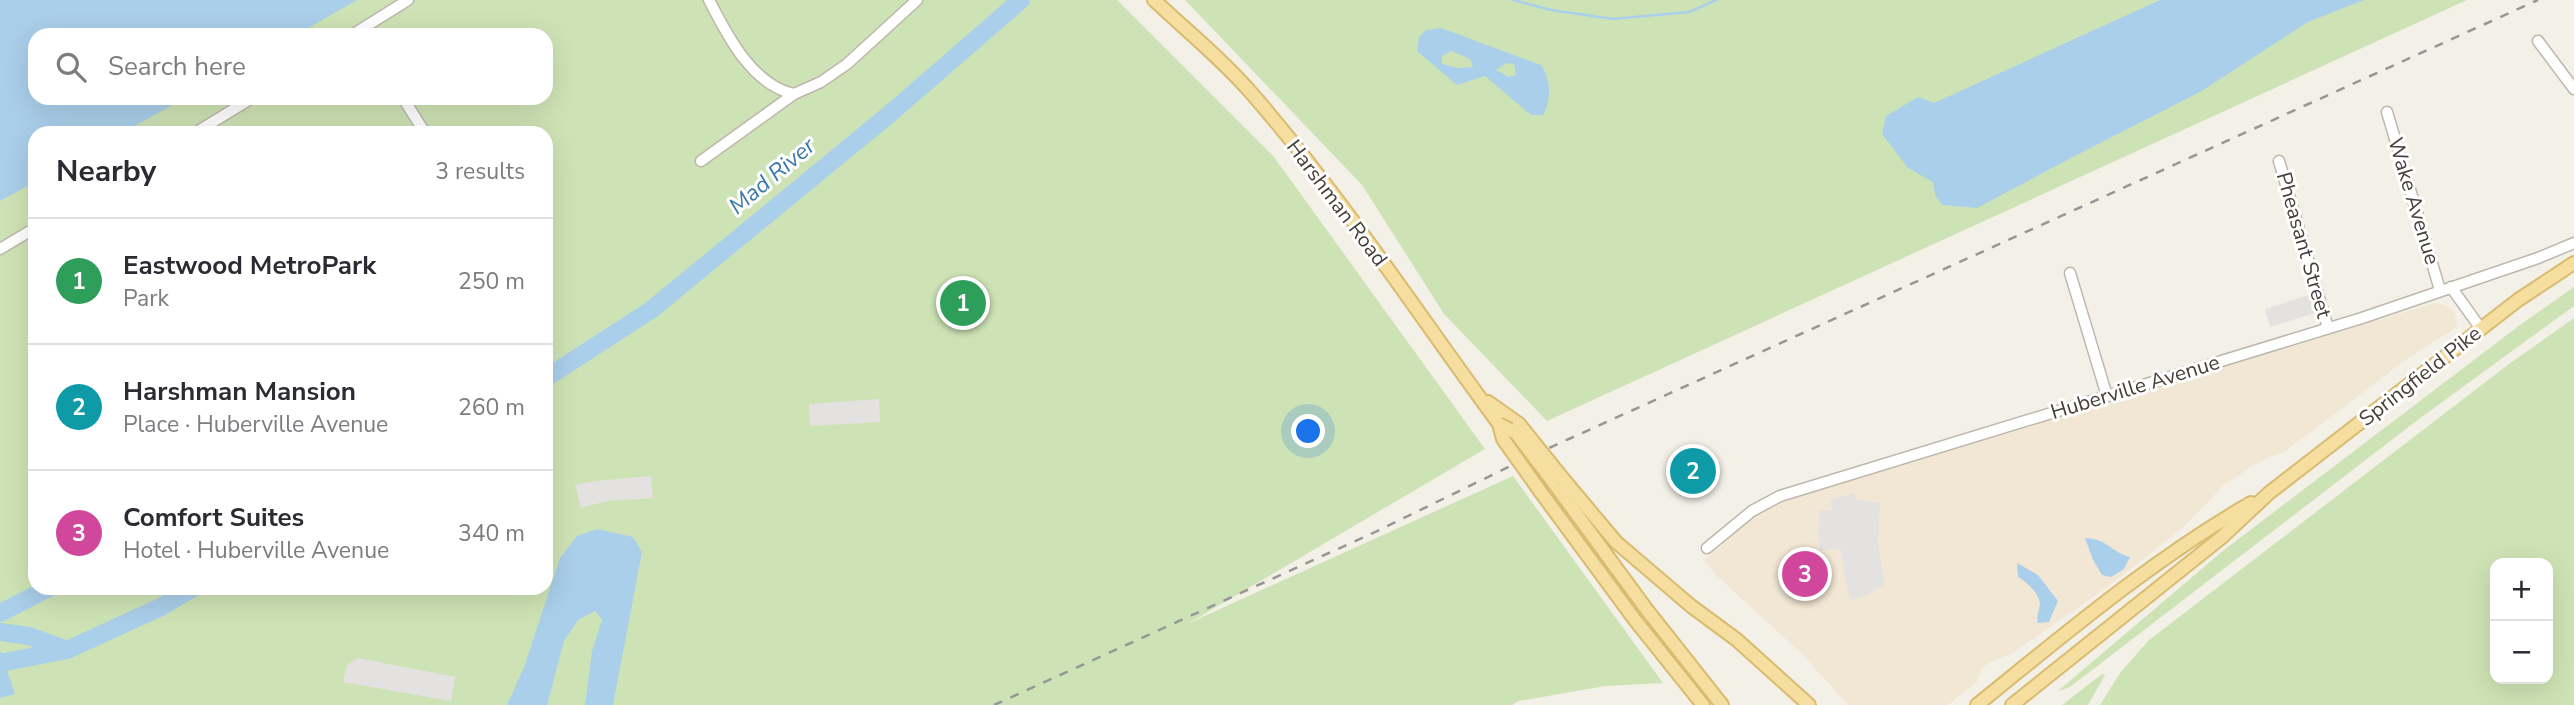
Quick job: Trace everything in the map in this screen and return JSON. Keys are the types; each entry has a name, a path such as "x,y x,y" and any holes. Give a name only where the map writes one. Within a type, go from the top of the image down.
{"main road":[{"name":"Harshman Road","path":"1154,0 1244,86 1275,122 1359,230 1499,424 1503,439 1634,620 1703,705"},
{"name":"Springfield Pike","path":"2012,705 2222,537 2269,493 2481,329 2574,263"},
{"path":"1478,395 1519,424 1559,481 1616,542 1691,606 1737,639 1809,705"},
{"name":"Harshman Road","path":"1499,424 1516,433 1559,481 1647,611 1722,705"},
{"name":"Springfield Pike","path":"1977,705 2096,609 2213,525 2269,493"}],"street":[{"path":"363,28 408,0"},
{"path":"709,0 729,38 743,56 780,90 794,94"},
{"path":"701,161 794,94 827,78 847,64 917,0"},
{"path":"2538,41 2574,89"},
{"path":"206,126 241,105"},
{"path":"407,105 421,126"},
{"name":"Wake Avenue","path":"2387,112 2440,290"},
{"name":"Pheasant Street","path":"2279,161 2328,328"},
{"path":"0,248 28,233"},
{"name":"Huberville Avenue","path":"1707,548 1752,511 1780,496 2328,328 2538,258 2574,243"},
{"path":"2070,273 2107,396"},
{"name":"Wake Avenue","path":"2451,286 2481,329"}],"shaded area":[{"path":"2312,294 2318,312 2270,327 2265,309"},
{"path":"2435,303 2448,306 2455,312 2457,327 2408,358 2284,452 2262,460 2225,484 2184,527 2105,589 2011,654 1982,668 1977,682 1948,705 1848,705 1801,653 1704,561 1759,512 1784,500"},
{"path":"879,399 880,422 810,426 809,404"},
{"path":"651,476 653,498 607,501 581,508 575,485"},
{"path":"1853,493 1856,499 1880,503 1878,544 1885,584 1867,595 1851,600 1841,549 1820,550 1818,531 1820,510 1833,511 1830,500"},
{"path":"358,658 455,677 451,701 343,682 347,665"}],"green space":[{"path":"0,0 1117,0 1274,157 1485,449 1189,623 1513,476 1663,683 1605,686 1519,701 1512,705 0,705"},
{"path":"1185,0 2467,0 1547,421 1444,314 1362,185"},
{"path":"2574,287 2574,306 2419,419 2070,687 2058,691 2224,550"},
{"path":"2574,318 2574,705 2100,705 2120,673 2149,640 2509,364"},
{"path":"2102,674 2105,675 2088,705 2062,705"}],"water":[{"path":"0,0 357,0 308,28 28,28 28,105 172,105 135,126 28,126 28,186 0,201"},
{"path":"2160,0 2364,0 2308,22 2200,92 1977,208 1942,205 1935,195 1933,182 1908,168 1882,134 1886,116 1918,97 1934,103"},
{"path":"1441,28 1541,65 1549,89 1543,115 1531,115 1485,76 1457,85 1417,51 1419,37 1426,30","holes":["1451,51 1470,59 1473,67 1458,68 1442,64 1442,56","1506,63 1514,64 1516,75 1509,77 1496,70"]},
{"path":"597,529 633,537 642,552 613,705 585,705 592,651 602,620 595,611 578,620 564,641 547,705 507,705 524,667 548,595 553,595 553,579 560,558 577,536"},
{"path":"2085,538 2105,543 2130,557 2124,569 2111,577 2102,575"},
{"path":"2017,563 2038,575 2058,601 2049,622 2038,623 2038,597 2018,577"},
{"path":"0,650 15,694 0,698"}],"waterway":[{"name":"Mad River","path":"553,373 651,310 892,112 1021,0"},
{"path":"1513,0 1551,10 1613,19 1689,12 1716,0"},
{"name":"Mad River","path":"0,613 35,595"},
{"path":"0,632 29,636 67,650 181,595"},
{"name":"Mad River","path":"0,663 67,650"}],"railway":[{"path":"994,705 1373,533 1527,458 2538,0"}],"place":[{"name":"Eastwood MetroPark","path":"963,303"},
{"name":"Harshman Mansion","path":"1693,471"},
{"name":"Comfort Suites","path":"1805,574"}]}
